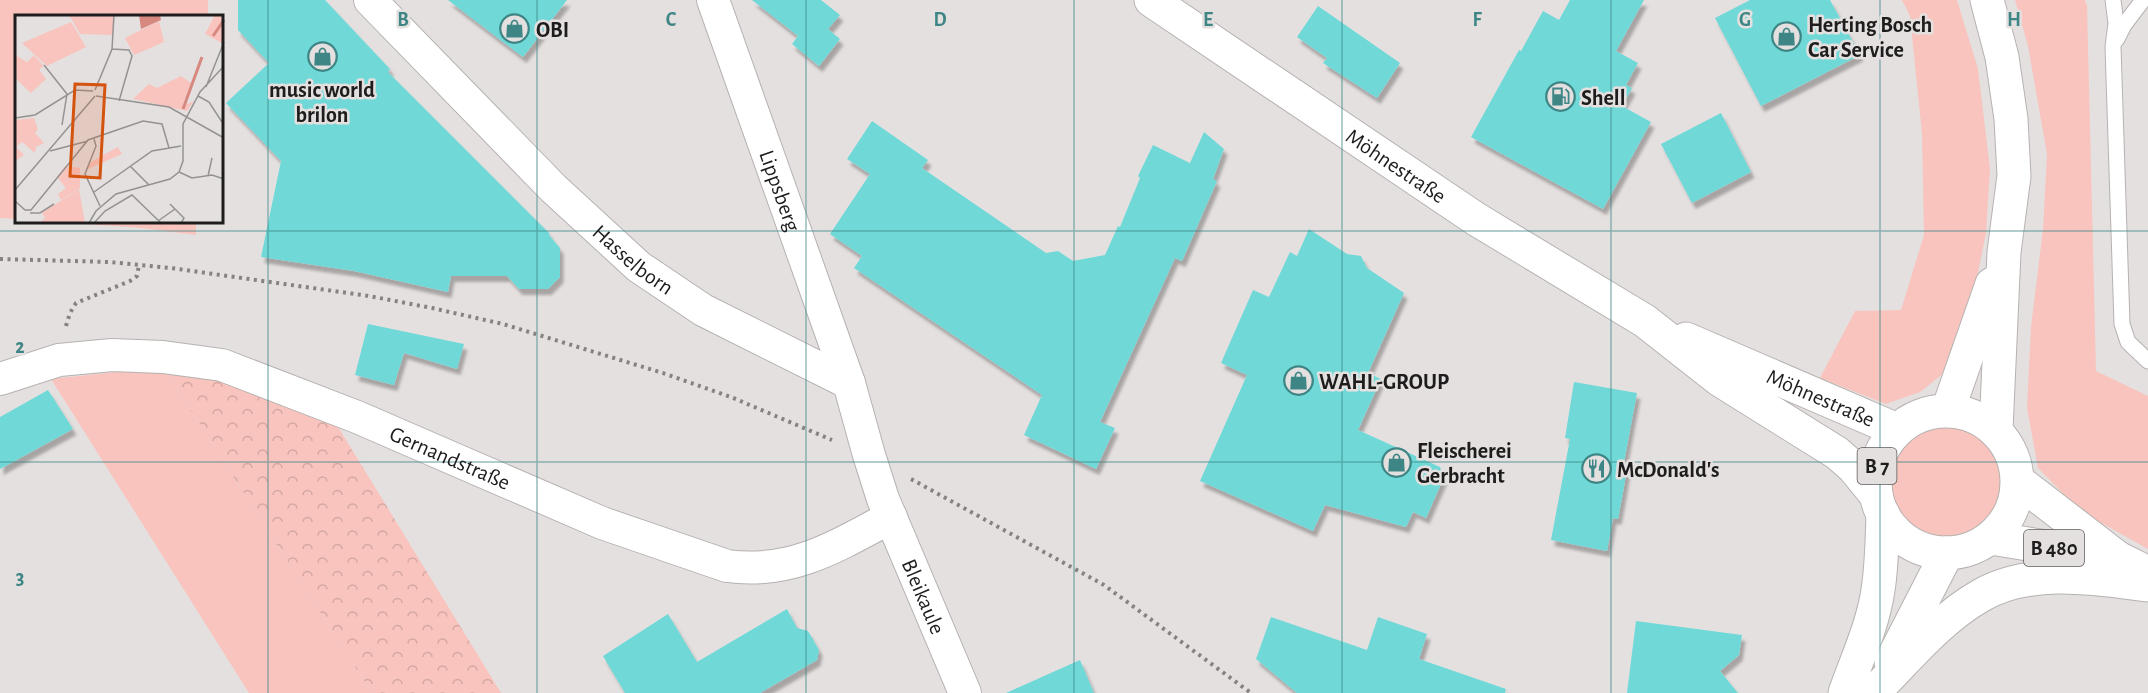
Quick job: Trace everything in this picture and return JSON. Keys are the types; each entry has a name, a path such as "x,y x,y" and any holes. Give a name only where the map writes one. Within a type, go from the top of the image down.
{"main road":[{"name":"Möhnestraße","path":"1151,0 1476,219 1646,321 1898,430"},
{"path":"1987,0 2002,57 2011,119 2014,176 2004,252 1996,430"},
{"path":"1948,410 2004,252"},
{"name":"Möhnestraße","path":"1646,321 1720,380 1837,453 1854,468 1879,505"},
{"name":"B 7","path":"1866,692 1871,620 1878,590 1882,549 1875,477 1886,444 1912,419 1929,412 1948,410 1965,413 1996,430 2007,445 2015,462 2018,481 2011,513 1990,538 1970,549 1947,553 1916,546 1891,527 1879,505"},
{"name":"B 480","path":"2018,481 2118,558 2148,573"},
{"name":"B 480","path":"1990,538 2118,558"},
{"path":"1866,692 1947,553"},
{"path":"1866,692 1957,612 1981,595 2010,584 2037,579 2077,577 2148,585"}],"street":[{"name":"Hasselborn","path":"370,0 553,188 639,267 703,310 849,383"},
{"name":"Lippsberg","path":"713,0 849,383"},
{"name":"Gernandstraße","path":"0,379 6,375 58,360 112,355 163,357 222,365 357,417 602,523 727,566 746,569 765,568 807,559 833,548 887,508"},
{"path":"849,383 869,455 887,508"},
{"name":"Bleikaule","path":"887,508 965,693"}],"lane":[{"path":"2114,0 2116,23 2113,47 2122,324 2128,342 2148,361"},
{"path":"2113,47 2124,25 2143,0"}],"path":[{"path":"0,259 62,259 140,265 369,296 503,324 666,374 720,393 869,455 1104,585 1251,693"},
{"path":"58,360 70,313 76,303 130,281 137,276 140,265"}],"green space":[{"path":"0,0 208,0 208,15 15,15 15,219 0,218"},
{"path":"1902,0 1957,0 1978,69 1990,169 1986,233 1972,302 1944,373 1920,392 1886,404 1820,378 1855,311 1901,310 1924,235 1922,134 1910,16"},
{"path":"2015,0 2085,0 2087,5 2096,371 2148,396 2148,549 2080,511 2038,468 2027,408 2031,327 2043,229 2047,154 2028,46"},
{"path":"87,224 196,224 196,235"},
{"path":"163,367 372,693 249,693 51,379"},
{"path":"163,367 188,367 332,417 501,693 372,693"},
{"path":"1946,427 1967,432 1985,444 1997,462 2002,483 1997,504 1985,522 1967,534 1946,539 1925,534 1907,522 1895,504 1890,483 1895,462 1907,444 1925,432"}],"building":[{"path":"238,0 325,0 390,69 388,72 550,234 560,248 560,277 548,289 519,289 507,276 451,276 448,292 354,271 261,257 281,161 226,103 269,63 238,30"},
{"name":"OBI","path":"448,0 567,0 523,57"},
{"path":"752,0 821,0 840,15 828,29 840,39 819,66 792,44 798,36"},
{"name":"Shell","path":"1570,0 1644,0 1616,51 1638,63 1626,85 1632,88 1622,106 1651,122 1603,209 1471,137 1543,11 1559,20"},
{"name":"Herting Bosch Car Service","path":"1750,0 1830,0 1860,55 1761,106 1715,18"},
{"path":"1318,6 1400,63 1377,98 1323,63 1327,58 1297,37"},
{"path":"1721,113 1751,172 1692,203 1661,144"},
{"path":"872,121 928,160 922,168 1046,253 1058,251 1073,261 1105,255 1118,226 1120,227 1140,178 1138,176 1153,145 1190,163 1204,132 1224,149 1213,179 1217,181 1182,261 1175,258 1100,422 1115,428 1096,469 1024,435 1042,395 854,268 862,256 830,234 870,174 847,159"},
{"path":"1309,229 1347,254 1361,256 1367,268 1404,293 1368,373 1381,379 1358,430 1440,467 1444,477 1426,518 1413,512 1406,527 1325,505 1313,531 1200,481 1247,375 1221,363 1253,290 1269,297 1290,252 1297,256"},
{"path":"368,324 464,344 457,369 404,353 394,385 355,375"},
{"name":"McDonald's","path":"1574,382 1637,393 1624,462 1628,463 1622,498 1618,519 1613,518 1607,551 1551,540 1570,439 1565,438"},
{"path":"48,390 73,429 0,469 0,417"},
{"path":"787,609 797,628 808,631 819,650 817,660 760,693 625,693 603,656 668,614 697,662"},
{"path":"1271,617 1367,650 1378,617 1427,634 1419,659 1506,689 1505,693 1297,693 1256,659"},
{"path":"1636,621 1742,635 1739,655 1720,671 1738,693 1627,693"},
{"path":"1080,660 1094,693 1006,693"}],"place":[{"name":"OBI","path":"515,29"},
{"name":"Herting Bosch Car Service","path":"1787,37"},
{"name":"music world brilon","path":"322,57"},
{"name":"Shell","path":"1560,97"},
{"name":"WAHL-GROUP","path":"1298,381"},
{"name":"Fleischerei Gerbracht","path":"1396,463"},
{"name":"McDonald's","path":"1596,469"}]}
